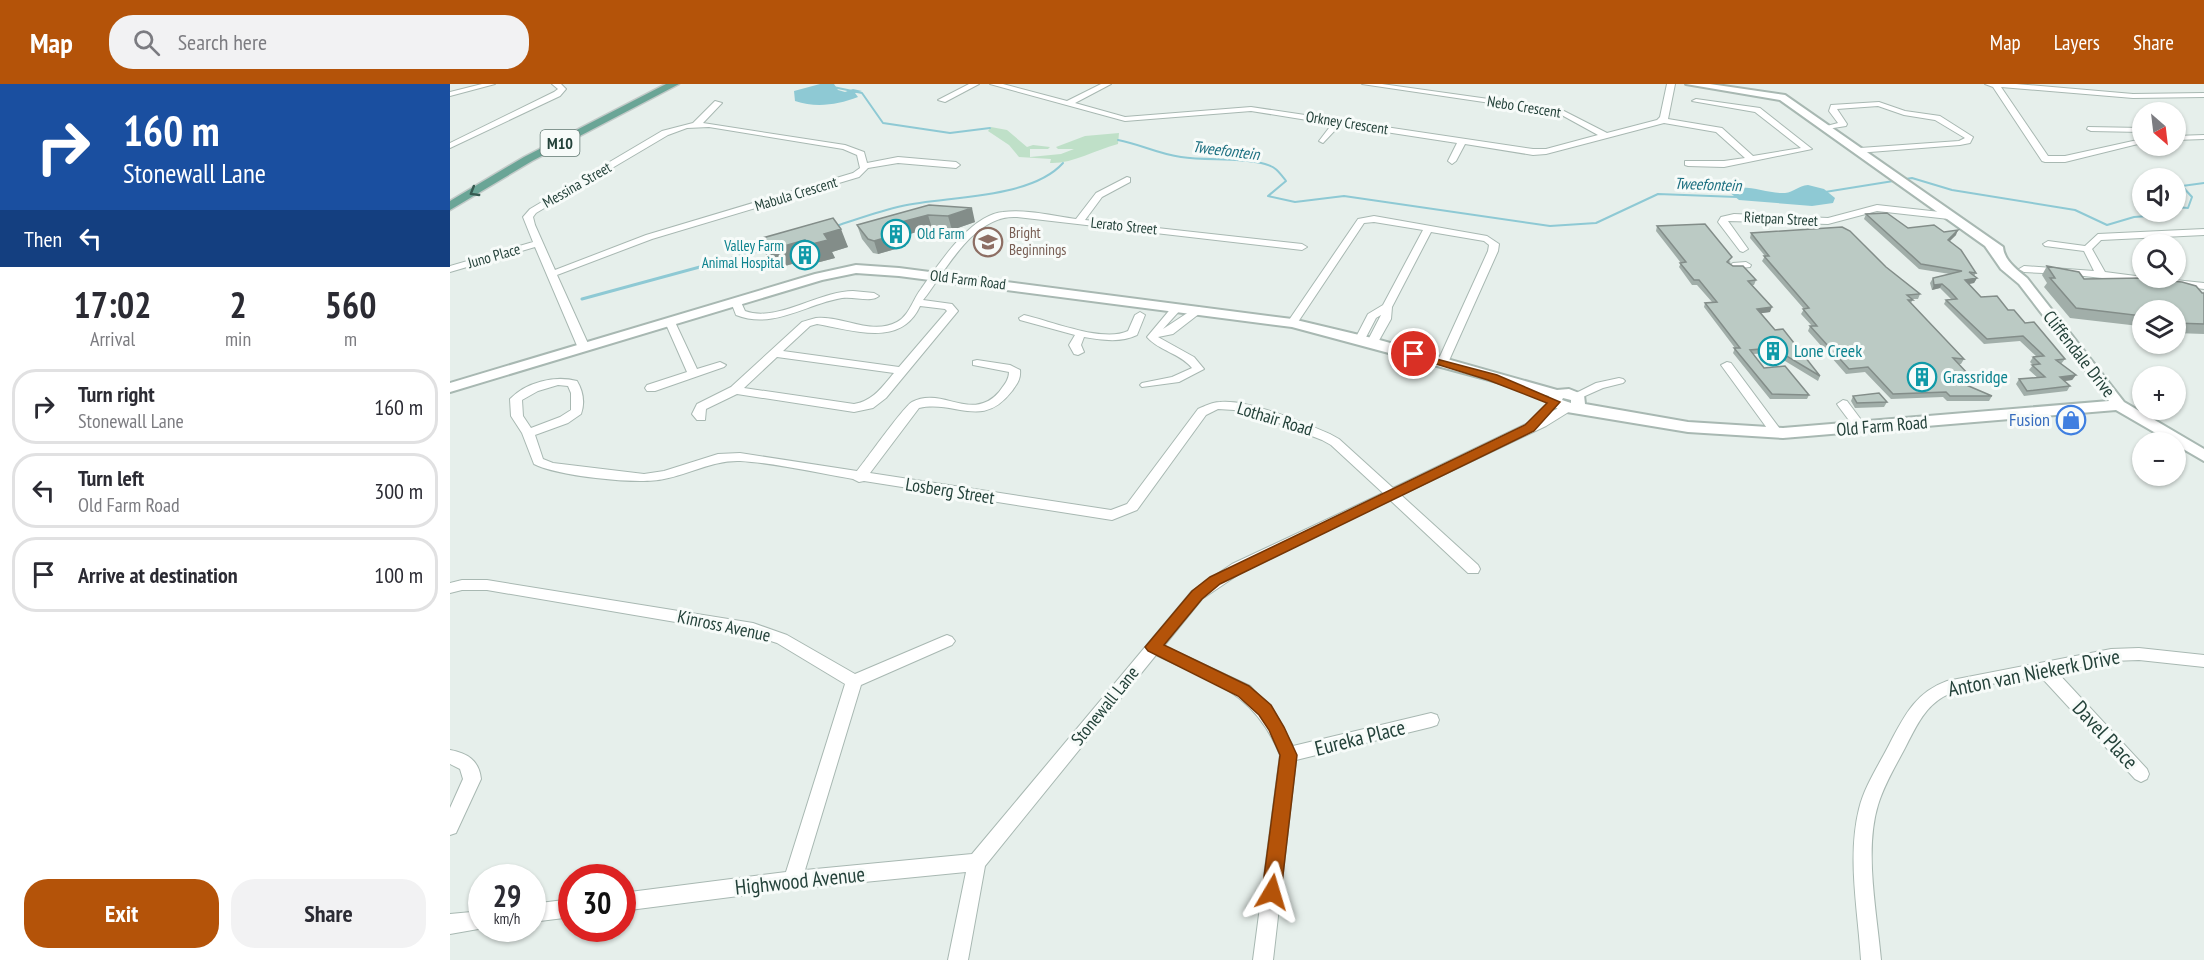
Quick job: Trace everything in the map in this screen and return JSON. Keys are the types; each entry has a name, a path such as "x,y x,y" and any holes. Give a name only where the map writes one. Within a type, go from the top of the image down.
{"main road":[{"name":"M10","path":"450,192 657,84"},
{"name":"M10","path":"450,206 528,159 674,84"}],"street":[{"path":"450,94 491,84"},
{"path":"450,146 557,94 562,89 556,84"},
{"path":"942,100 975,84"},
{"name":"Orkney Crescent","path":"994,84 1125,119 1245,109 1540,152 1662,120"},
{"path":"1067,104 1107,84"},
{"name":"Nebo Crescent","path":"1366,84 1560,111 1606,136"},
{"path":"1671,84 1662,120 1719,130 1752,160"},
{"path":"1691,84 1785,94"},
{"path":"1989,84 2133,96 2204,95"},
{"path":"1995,84 2043,157 2061,160 2132,143"},
{"path":"2155,84 2176,95"},
{"name":"Cliffendale Drive","path":"1785,94 1802,109 1991,246 2017,268 2119,405 2204,456"},
{"path":"1688,163 1718,165 1808,149 1757,110 1696,101"},
{"path":"696,125 718,103"},
{"path":"1827,127 1843,124 1833,111 1834,107 1873,103 1904,113 1937,118 1969,137 1967,141 1960,143 1860,151"},
{"path":"1323,141 1338,122"},
{"path":"696,125 850,148 859,152 863,166 898,160 956,165"},
{"name":"Messina Street","path":"584,348 529,221 533,211 665,133 696,125"},
{"path":"2091,129 2132,128"},
{"path":"2186,138 2204,137"},
{"path":"1452,161 1462,141"},
{"name":"Mabula Crescent","path":"552,274 649,237 852,177 862,172 863,166"},
{"path":"1079,221 1099,195 1127,180"},
{"name":"Rietpan Street","path":"1743,249 1723,222 1724,219 1734,217 1828,221 1871,208 1949,216"},
{"name":"Lerato Street","path":"701,417 698,414 701,406 735,390 801,327 810,322 890,328 908,320 934,275 992,217 1011,214 1302,247"},
{"path":"1292,323 1358,223 1374,219 1482,237 1494,244 1443,363"},
{"path":"1367,340 1386,319 1386,307 1428,229"},
{"path":"2152,234 2204,232"},
{"path":"2087,249 2097,237 2132,235"},
{"name":"Juno Place","path":"450,269 539,243"},
{"path":"2048,244 2087,249"},
{"path":"2087,249 2101,274"},
{"path":"1733,266 1746,266"},
{"path":"2017,268 2101,274 2204,286"},
{"name":"Old Farm Road","path":"450,388 849,270 877,270 934,275 1139,309 1157,305 1292,323 1367,340 1555,398 1645,421 1710,430 1776,432 1861,428 2119,405"},
{"path":"736,302 740,313 746,316 811,310 845,295 874,297"},
{"path":"735,390 859,408 877,400 953,311 948,306 919,303"},
{"path":"1153,334 1177,308"},
{"path":"1024,318 1081,333 1125,338 1133,333 1139,309"},
{"path":"1153,334 1169,332 1199,310"},
{"path":"670,322 694,374"},
{"path":"1078,352 1075,345 1081,333"},
{"path":"1146,385 1176,380 1198,369 1193,361 1160,344 1153,338 1153,334"},
{"path":"774,353 901,371"},
{"path":"859,478 915,405 928,403 984,409 999,402 1014,380 1014,370 977,363"},
{"path":"651,388 720,365"},
{"path":"1727,365 1776,432"},
{"path":"562,381 573,383 578,405 574,414 528,433 515,410 518,398 543,385 562,381"},
{"name":"Stonewall Lane","path":"1530,428 1555,398"},
{"name":"Stonewall Lane","path":"958,960 977,862 1197,595 1215,580 1530,428 1576,403"},
{"path":"1843,404 1861,428"},
{"name":"Lothair Road","path":"1209,408 1220,405 1233,406 1320,433 1335,442 1473,569"},
{"name":"Losberg Street","path":"528,433 540,463 607,473 644,478 665,475 718,458 734,457 859,478 1118,515 1132,507 1197,417 1209,408"},
{"name":"Kinross Avenue","path":"450,588 462,585 487,585 753,628 782,639 854,681"},
{"path":"793,880 854,681 947,642"},
{"path":"1153,647 1235,687 1255,700 1276,727 1288,755 1263,960"},
{"name":"Anton van Niekerk Drive","path":"1871,960 1866,865 1868,810 1878,783 1919,705 1926,697 1947,688 2124,654 2204,661"},
{"name":"Davel Place","path":"2044,669 2141,774"},
{"name":"Eureka Place","path":"1288,755 1431,720"},
{"path":"450,757 467,764 472,772 472,779 450,828"},
{"name":"Highwood Avenue","path":"636,900 793,880 977,862"},
{"path":"450,924 468,922"}],"green space":[{"path":"991,127 1007,130 1027,147 1033,145 1050,147 1030,149 1030,157 1061,154 1074,149 1056,147 1085,136 1119,133 1118,144 1075,159 1050,163 1051,159 1019,157 1009,145 988,131"}],"water":[{"path":"820,84 834,84 838,90 845,92 853,89 862,91 855,93 858,97 834,104 819,105 795,101 794,91"},
{"path":"1808,185 1824,189 1835,198 1833,203 1812,206 1739,200 1729,192 1731,189 1744,188 1785,193"}],"building":[{"path":"929,205 972,208 948,216 928,215 894,224 901,233 874,241 868,239 857,225"},
{"path":"1887,213 1908,228 1934,225 1944,232 1958,230 1948,240 1961,250 1976,273 1969,272 1977,278 1965,280 1981,297 1997,296 2008,310 2014,310 2025,323 2034,322 2065,359 2056,360 2076,375 2060,377 2070,386 2027,391 2019,379 2045,377 2032,365 2040,364 2033,357 2044,356 2023,336 1987,339 1946,300 1957,299 1949,290 1942,284 1934,285 1933,278 1962,271 1921,264 1866,214"},
{"path":"833,218 841,229 824,234 828,240 808,245 805,240 767,251 759,239"},
{"path":"1705,224 1732,257 1727,262 1733,266 1743,266 1756,280 1748,281 1772,307 1757,309 1775,330 1783,329 1820,376 1773,348 1750,350 1764,368 1785,366 1809,395 1772,394 1734,348 1740,348 1705,303 1717,302 1699,280 1694,280 1680,263 1686,262 1657,226"},
{"path":"1842,227 1850,231 1886,267 1920,294 1907,295 1913,300 1908,300 1964,359 1953,358 1969,375 1943,375 1992,396 1950,396 1946,392 1893,394 1868,367 1849,369 1810,326 1817,326 1803,309 1809,308 1764,256 1769,256 1751,233"},
{"path":"2047,266 2079,272 2084,279 2132,278 2132,288 2186,288 2186,283 2196,286 2204,293 2204,324 2186,323 2186,300 2132,300 2132,315 2076,308 2050,278 2055,278"},
{"path":"1879,393 1887,402 1857,403 1853,396"}],"waterway":[{"name":"Tweefontein","path":"833,87 862,93 883,123 950,133 990,128"},
{"name":"Tweefontein","path":"1118,140 1181,157 1245,161 1269,165 1277,170 1286,181 1268,196 1295,202 1344,196 1550,226 1596,223 1658,194 1737,197"},
{"path":"836,226 902,206 1010,190 1031,184 1049,175 1063,163"},
{"name":"Tweefontein","path":"1825,192 1912,178 1952,190 2075,210 2107,225 2132,218"},
{"name":"Tweefontein","path":"2186,185 2204,183"},
{"name":"Tweefontein","path":"2186,190 2192,197 2188,208 2186,208"},
{"path":"582,299 766,249"}],"place":[{"name":"Old Farm","path":"896,234"},
{"name":"Bright Beginnings","path":"988,242"},
{"name":"Valley Farm Animal Hospital","path":"805,255"},
{"name":"Lone Creek","path":"1773,351"},
{"name":"Grassridge","path":"1922,377"},
{"name":"Fusion","path":"2071,420"}],"route":[{"path":"1272,892 1288,755 1276,727 1265,710 1244,691 1153,647 1197,595 1215,580 1256,558 1530,428 1554,402 1554,400 1492,378 1414,354"}]}
